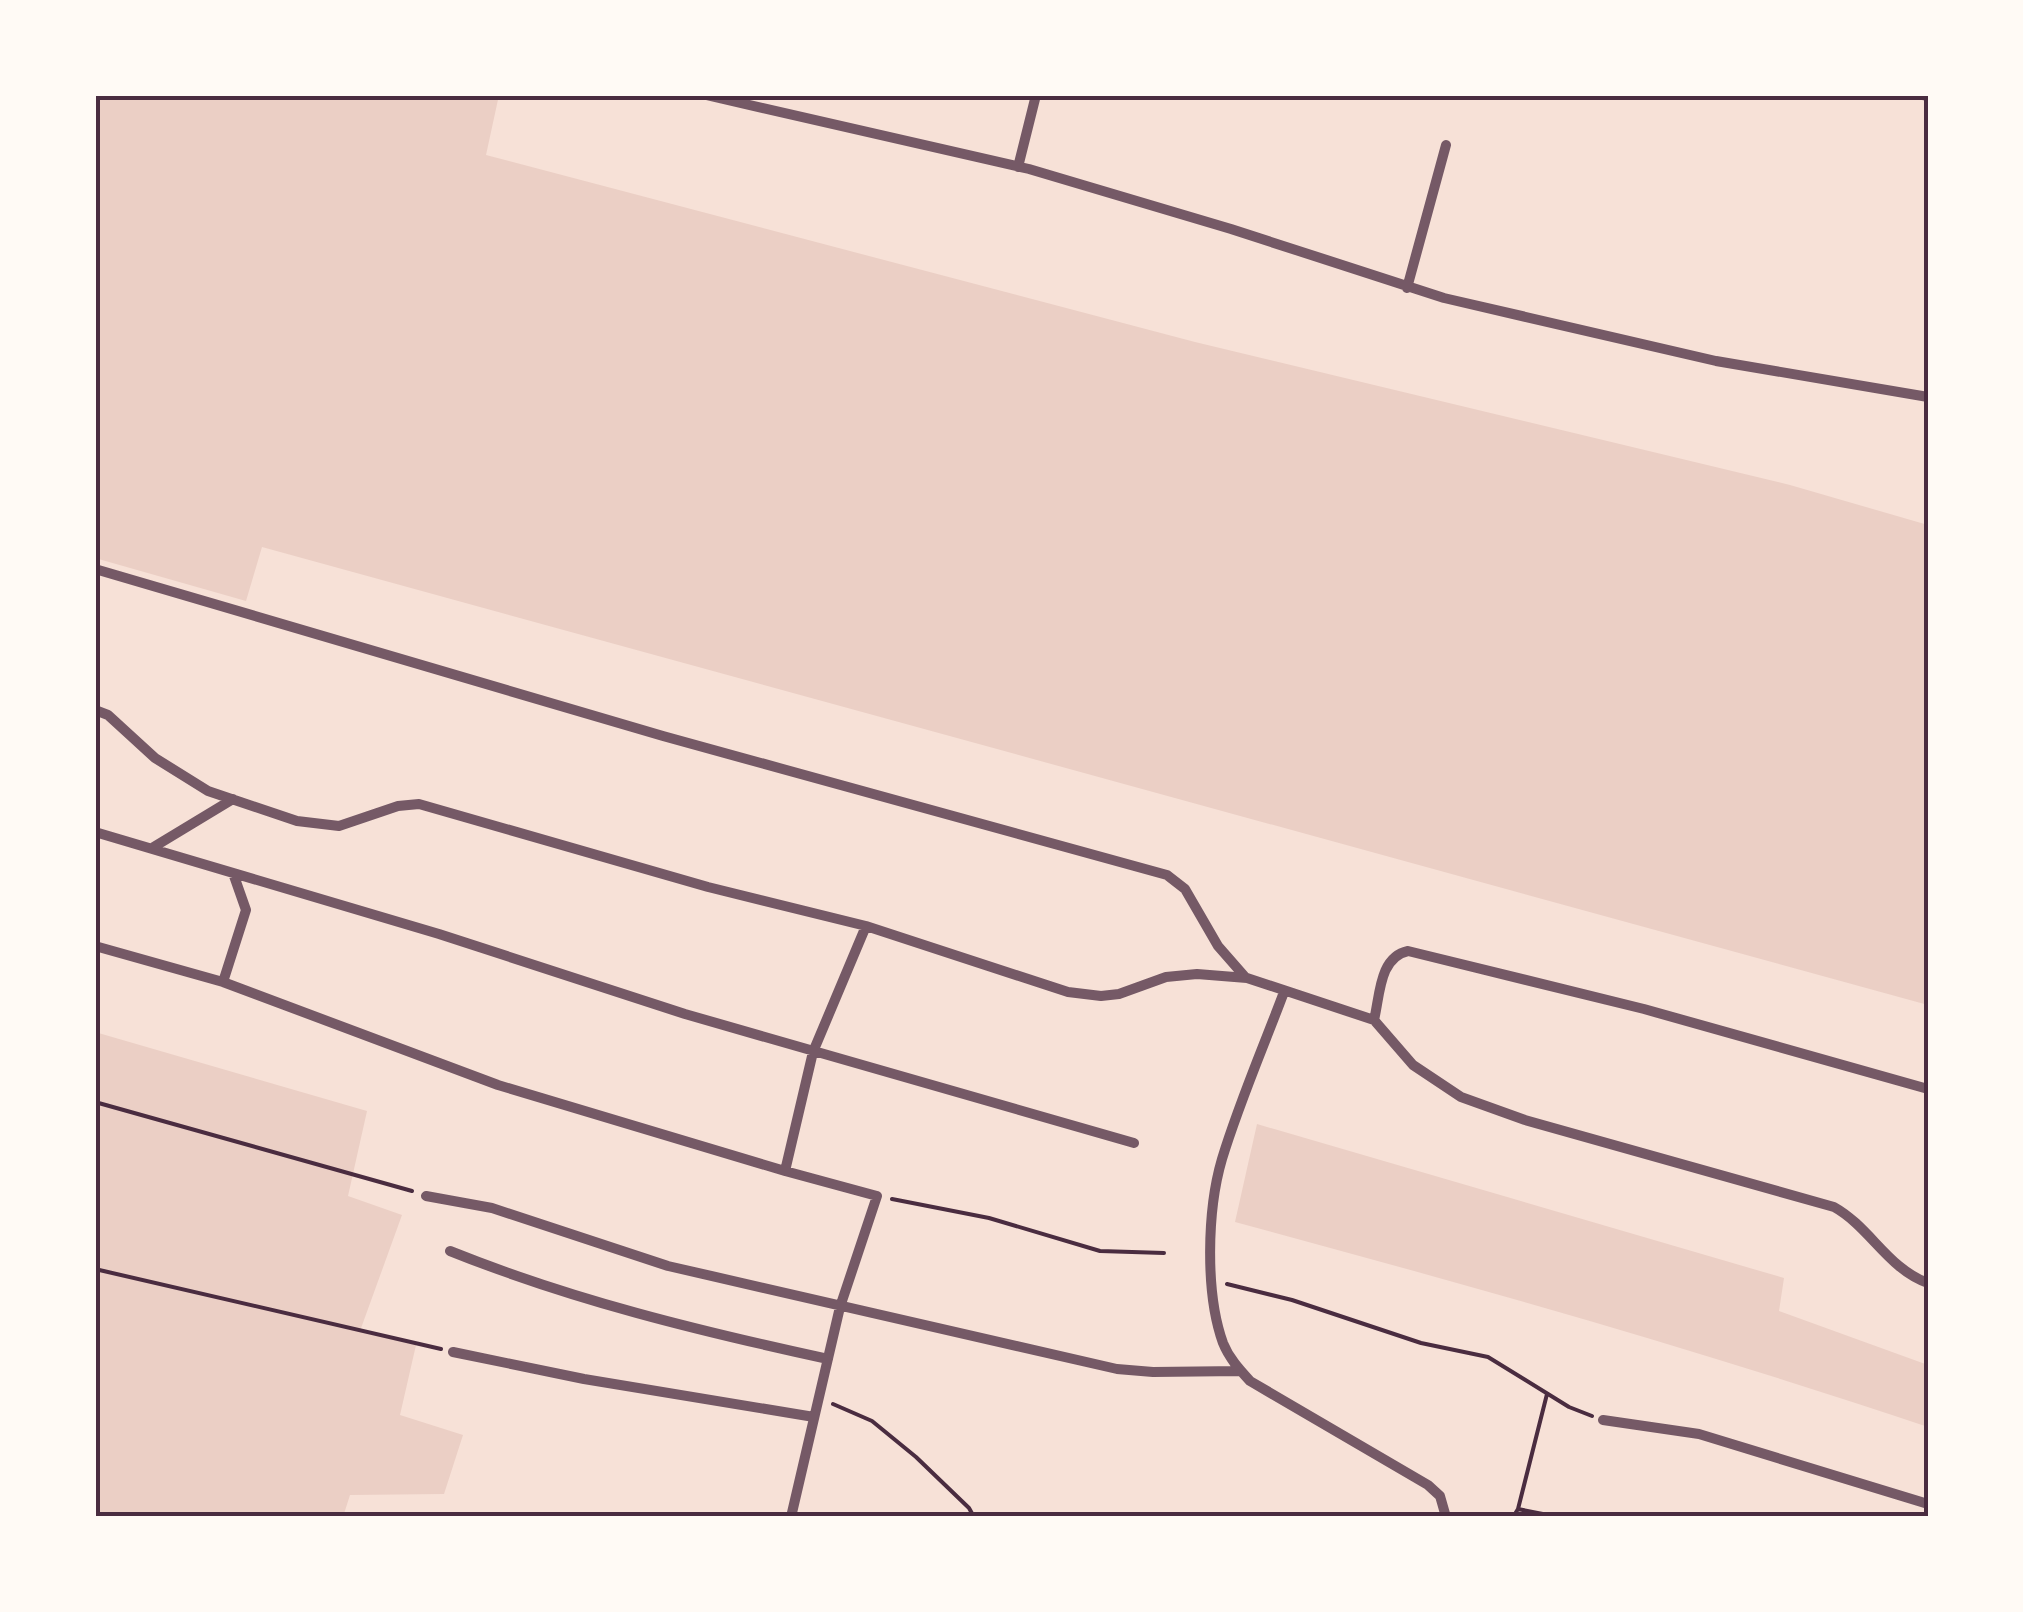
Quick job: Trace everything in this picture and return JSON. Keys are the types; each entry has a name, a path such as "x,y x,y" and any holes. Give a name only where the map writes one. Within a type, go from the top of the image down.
{"street":[{"path":"706,95 1018,167 1231,229 1408,288 1716,361 1928,397"},
{"path":"1018,167 1036,95"},
{"path":"1408,288 1446,145"},
{"path":"95,568 663,736 1168,875 1185,889 1218,946 1247,978"},
{"path":"95,710 108,716 184,778 208,791 298,821 339,826 398,806 418,804 708,887 866,926 1068,992 1120,994 1182,975 1247,978 1374,1020 1413,1065 1461,1097 1525,1120 1834,1207 1862,1226 1906,1272 1928,1283"},
{"path":"152,848 233,799"},
{"path":"95,832 813,1052 1134,1143"},
{"path":"224,982 246,910 233,873"},
{"path":"785,1171 813,1052 866,926"},
{"path":"95,946 224,982 498,1085 878,1196 840,1307 791,1517"},
{"path":"1374,1020 1387,964 1396,954 1408,951 1644,1009 1928,1088"},
{"path":"1284,992 1222,1161 1212,1212 1213,1281 1222,1341 1241,1371 1280,1400 1428,1485 1440,1496 1446,1517"},
{"path":"426,1196 492,1208 668,1266 1118,1369 1241,1371"},
{"path":"450,1251 523,1280 684,1328 828,1360"},
{"path":"453,1352 584,1379 814,1418"},
{"path":"1604,1420 1699,1434 1928,1504"}],"path":[{"path":"95,1102 426,1196"},
{"path":"878,1196 989,1218 1100,1251 1164,1253"},
{"path":"95,1269 453,1352"},
{"path":"1213,1281 1292,1300 1421,1343 1488,1357 1569,1407 1604,1420"},
{"path":"1513,1517 1547,1394"},
{"path":"819,1398 872,1420 916,1457 974,1517"},
{"path":"1518,1508 1558,1517"}],"shaded area":[{"path":"95,95 499,95 486,155 1195,342 1790,485 1928,525 1928,1005 262,547 246,601 95,558"},
{"path":"95,1032 367,1111 348,1196 402,1215 360,1331 416,1345 400,1415 463,1435 444,1494 350,1495 343,1517 95,1517"},
{"path":"1257,1124 1784,1278 1779,1311 1928,1365 1928,1427 1583,1319 1235,1222"}]}
